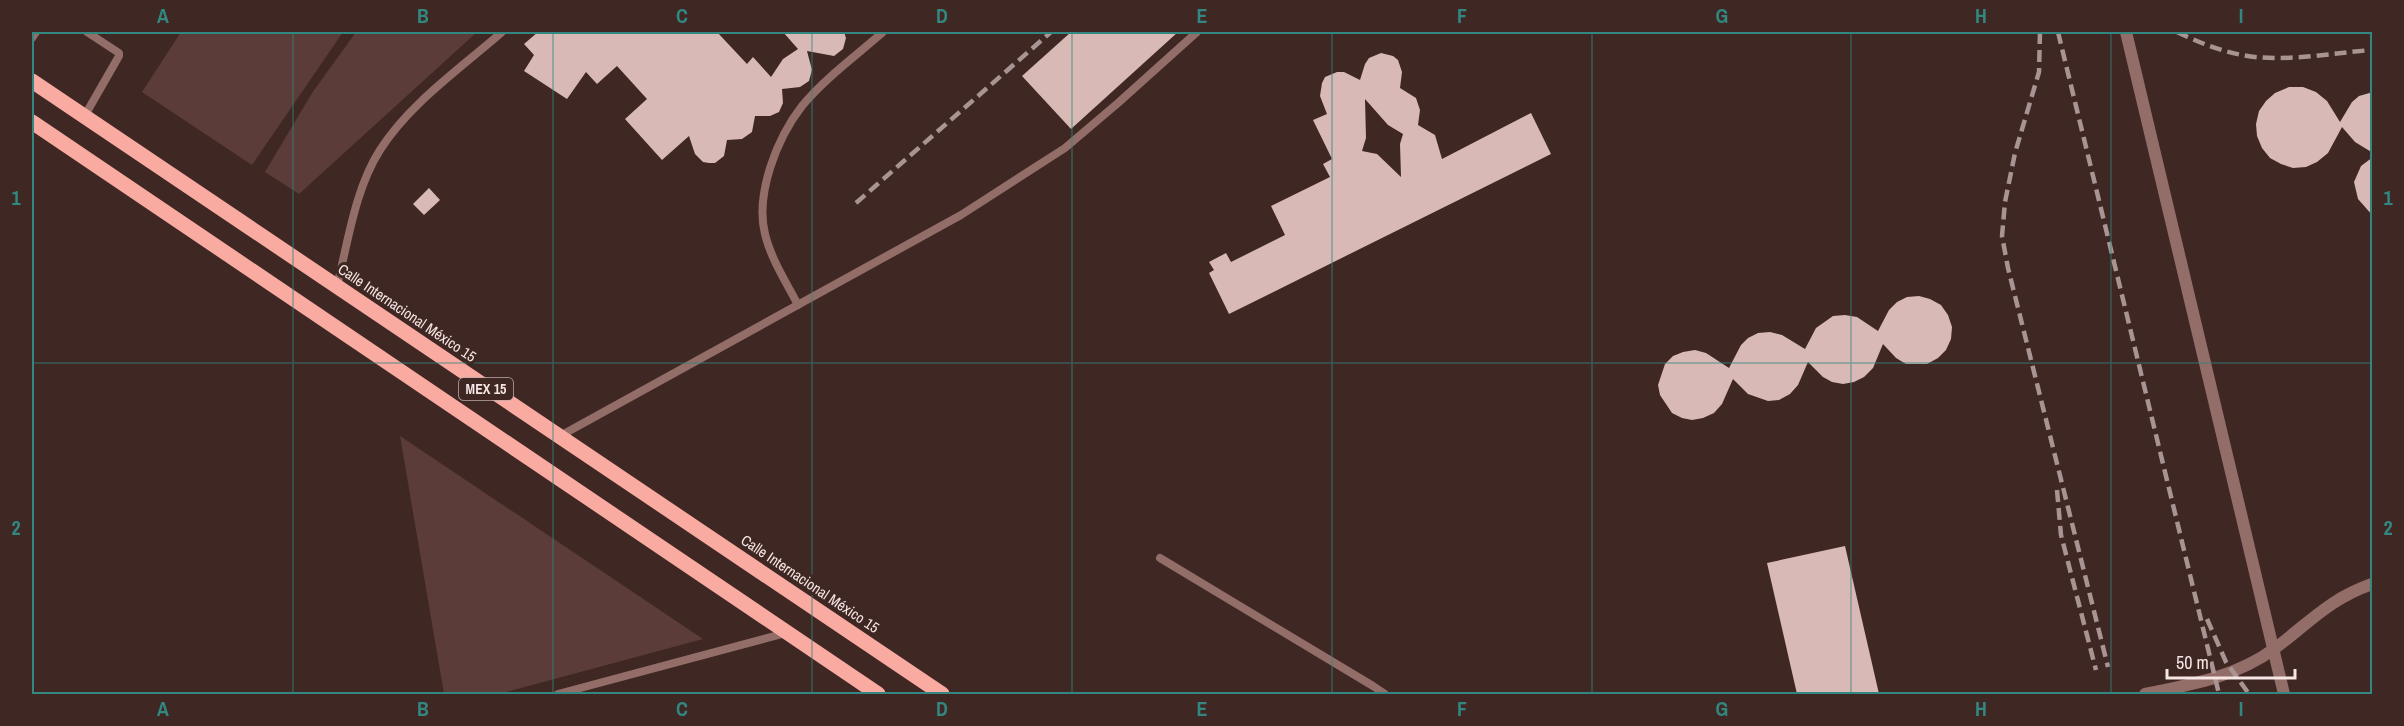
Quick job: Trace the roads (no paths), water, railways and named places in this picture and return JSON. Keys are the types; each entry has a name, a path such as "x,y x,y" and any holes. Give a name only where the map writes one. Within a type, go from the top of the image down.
{"main road":[{"name":"Calle Internacional México 15","path":"32,81 336,288 942,694"},
{"name":"MEX 15","path":"32,122 878,694"}],"street":[{"path":"2126,32 2284,694"},
{"path":"2145,694 2215,678 2254,662 2274,649 2320,610 2340,598 2373,584"}],"lane":[{"path":"32,38 36,32"},
{"path":"84,117 119,56 116,51 87,32"},
{"path":"336,288 357,205 379,152 395,129 418,106 502,32"},
{"path":"798,305 771,255 764,232 765,183 784,137 803,106 883,32"},
{"path":"559,437 961,215 1065,148 1118,104 1197,32"},
{"path":"1160,558 1385,694"},
{"path":"558,694 786,633"}],"railway":[{"path":"856,203 1051,32"},
{"path":"2040,32 2039,72 2015,153 2005,202 2002,236 2008,268 2108,667"},
{"path":"2058,32 2219,694"},
{"path":"2177,32 2217,49 2257,57 2307,57 2372,50"},
{"path":"2057,490 2061,535 2096,670"},
{"path":"2207,619 2226,662 2249,694"}]}
